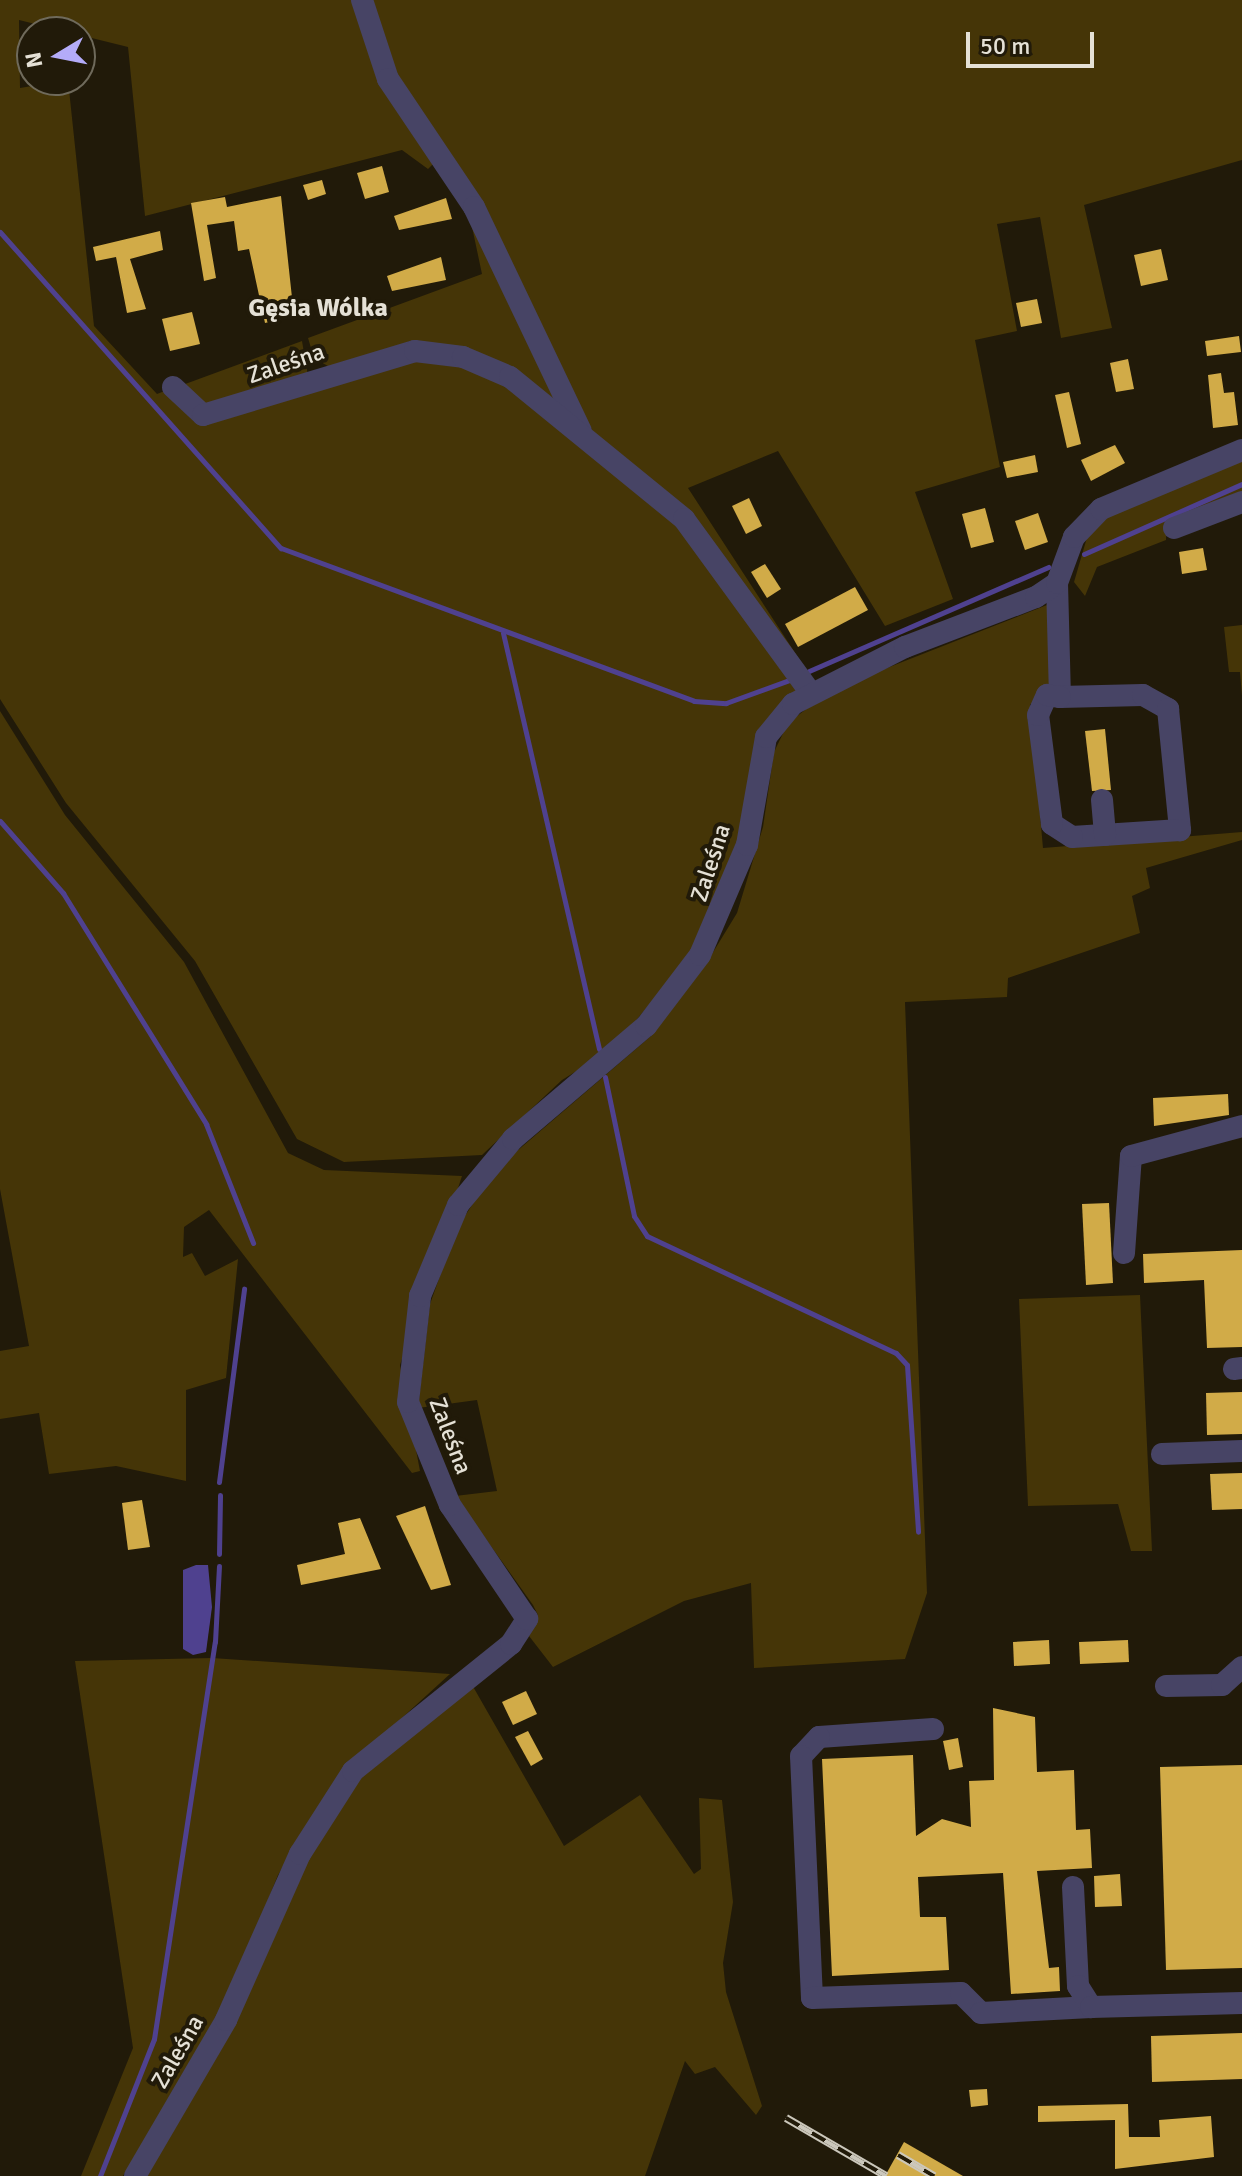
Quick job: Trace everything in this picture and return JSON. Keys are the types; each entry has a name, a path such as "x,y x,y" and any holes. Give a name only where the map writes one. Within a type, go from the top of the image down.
{"street":[{"path":"362,0 388,79 474,207 497,266 555,365 581,436"},
{"name":"Zaleśna","path":"173,387 189,408 214,415 382,357 439,352 510,377 708,545 810,692"},
{"path":"1060,697 1057,583 1074,537 1101,509 1242,450"},
{"path":"1174,528 1242,502"},
{"name":"Zaleśna","path":"135,2176 226,2020 300,1854 353,1771 511,1644 527,1619 450,1505 418,1435 406,1374 420,1296 444,1230 482,1170 646,1026 700,955 747,845 766,737 810,692 1057,583"},
{"path":"1047,695 1060,697 1143,695 1168,709 1180,830 1072,837 1046,812 1038,715 1047,695"},
{"path":"1102,800 1105,835"},
{"path":"1124,1253 1131,1156 1242,1126"},
{"path":"1162,1454 1242,1451"},
{"path":"1166,1686 1222,1685 1242,1667"},
{"path":"933,1729 819,1737 801,1756 812,1998 961,1993 981,2013 1242,2003"},
{"path":"1073,1887 1078,1986 1091,2007"}],"shaded area":[{"path":"0,0 353,0 373,65 433,164 428,169 402,150 145,216 128,47 96,39 96,16 16,16 16,96 70,96 94,326 157,394 167,390 190,413 427,356 490,373 671,513 797,691 774,712 745,834 689,957 612,1049 562,1080 482,1155 344,1162 297,1139 195,961 66,803 0,699"},
{"path":"370,0 1242,0 1242,160 1084,205 1112,328 1061,338 1040,217 997,224 1017,331 975,340 1000,467 915,492 953,599 885,626 778,451 688,488 801,662 721,553 604,452 394,68"},
{"path":"468,208 573,419 470,353 333,369 314,358 308,338 482,274"},
{"path":"302,341 308,376 215,410 177,387"},
{"path":"1242,459 1242,497 1166,529 1166,540 1097,567 1085,596 1074,582 1088,534 1108,515"},
{"path":"1052,603 1057,703 1030,704 1043,848 1242,832 1242,840 1146,868 1150,888 1132,896 1140,933 1008,978 1007,997 905,1002 927,1593 905,1659 754,1668 751,1583 684,1601 553,1667 529,1636 538,1615 533,1605 455,1496 497,1491 477,1400 418,1408 430,1304 457,1228 495,1170 651,1036 704,967 737,913 763,827 774,752 788,723 831,690"},
{"path":"1242,625 1242,696 1240,672 1229,672 1224,627"},
{"path":"0,711 65,815 184,962 288,1153 324,1170 462,1176 400,1365 420,1471 412,1473 209,1210 184,1227 183,1257 192,1253 205,1276 238,1259 226,1378 186,1390 186,1481 116,1466 49,1474 39,1413 0,1419 0,1351 29,1346 0,1189"},
{"path":"1140,1295 1152,1551 1131,1551 1118,1504 1028,1506 1019,1299"},
{"path":"208,1565 212,1607 206,1652 193,1655 183,1649 183,1570"},
{"path":"212,1658 450,1674 346,1769 309,1824 278,1875 228,1999 123,2176 81,2176 133,2048 75,1661"},
{"path":"471,1683 564,1846 640,1795 694,1874 701,1869 699,1798 722,1800 733,1902 723,1963 726,1992 762,2106 756,2115 715,2067 695,2074 685,2061 645,2176 144,2176 305,1863 365,1771"}],"building":[{"path":"382,166 389,192 365,199 357,173"},
{"path":"322,180 326,194 308,200 303,185"},
{"path":"281,196 294,316 265,323 249,249 238,251 234,221 207,225 216,278 204,281 191,203 225,197 227,207"},
{"path":"446,198 452,219 399,230 394,216"},
{"path":"160,231 163,250 130,259 146,309 127,313 116,257 96,261 93,247"},
{"path":"1161,249 1168,280 1141,286 1134,255"},
{"path":"441,257 446,280 392,291 387,276"},
{"path":"1037,299 1042,323 1021,327 1016,303"},
{"path":"192,312 200,344 170,351 162,319"},
{"path":"1239,336 1241,352 1207,356 1205,341"},
{"path":"1128,359 1134,389 1116,392 1110,363"},
{"path":"1221,373 1224,393 1234,392 1238,425 1213,428 1208,375"},
{"path":"1069,392 1081,444 1067,448 1055,395"},
{"path":"1115,445 1125,463 1091,481 1081,460"},
{"path":"1035,455 1038,472 1007,478 1003,462"},
{"path":"749,498 762,526 746,534 732,506"},
{"path":"985,508 994,542 971,548 962,514"},
{"path":"1038,513 1048,542 1025,550 1015,521"},
{"path":"1203,548 1207,570 1182,574 1179,552"},
{"path":"765,564 781,589 767,598 751,572"},
{"path":"855,587 868,610 798,647 785,624"},
{"path":"1105,729 1111,790 1092,791 1085,731"},
{"path":"1228,1094 1229,1115 1154,1126 1153,1098"},
{"path":"1109,1203 1113,1283 1086,1285 1082,1204"},
{"path":"1242,1250 1242,1347 1207,1348 1204,1280 1144,1283 1143,1254"},
{"path":"1242,1392 1242,1434 1207,1435 1206,1393"},
{"path":"1242,1473 1242,1509 1212,1510 1210,1474"},
{"path":"142,1500 150,1547 128,1550 122,1503"},
{"path":"425,1506 451,1585 431,1590 396,1516"},
{"path":"360,1518 381,1569 301,1585 297,1565 345,1554 338,1523"},
{"path":"1049,1640 1050,1664 1014,1666 1013,1642"},
{"path":"1128,1640 1129,1662 1080,1664 1079,1642"},
{"path":"526,1691 537,1714 513,1725 502,1702"},
{"path":"993,1708 1035,1717 1037,1772 1074,1770 1076,1830 1090,1829 1092,1868 1037,1871 1049,1968 1059,1967 1060,1991 1011,1994 1003,1873 918,1877 920,1917 946,1917 949,1970 832,1976 822,1759 913,1755 916,1836 942,1819 971,1827 969,1781 994,1780"},
{"path":"528,1731 543,1759 531,1766 515,1737"},
{"path":"958,1738 963,1767 949,1770 943,1741"},
{"path":"1242,1765 1242,1968 1166,1970 1160,1767"},
{"path":"1120,1874 1122,1906 1095,1907 1094,1876"},
{"path":"1242,2033 1242,2079 1152,2082 1151,2036"},
{"path":"987,2089 988,2105 971,2107 969,2090"},
{"path":"1128,2104 1129,2137 1160,2137 1159,2120 1211,2116 1214,2157 1115,2169 1115,2120 1038,2122 1038,2106"},
{"path":"904,2142 963,2176 885,2176"}],"waterway":[{"path":"0,232 281,548 694,701 726,703 792,679"},
{"path":"1084,554 1242,484"},
{"path":"809,671 1048,567"},
{"path":"503,633 599,1049"},
{"path":"0,821 63,893 206,1124 253,1243"},
{"path":"605,1077 634,1216 647,1236 896,1353 907,1365 918,1532"},
{"path":"219,1482 244,1289"},
{"path":"219,1554 220,1495"},
{"path":"100,2176 154,2039 215,1642 219,1566"}],"railway":[{"path":"786,2118 886,2176"},
{"path":"898,2155 934,2176"}],"district":[{"name":"Gęsia Wólka","path":"318,309"}]}
